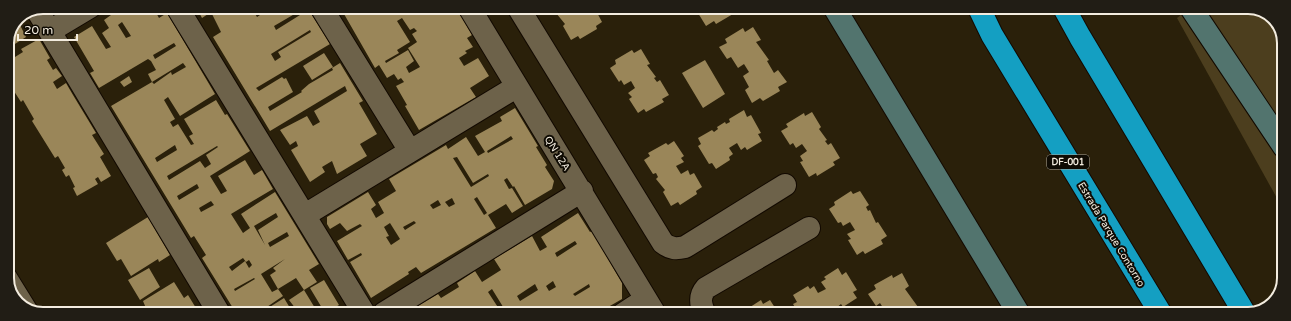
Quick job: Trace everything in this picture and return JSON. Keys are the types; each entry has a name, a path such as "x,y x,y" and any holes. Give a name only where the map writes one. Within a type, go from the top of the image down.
{"highway":[{"name":"Estrada Parque Contorno","path":"982,14 992,35 1157,307"},
{"path":"1067,14 1241,307"}],"main road":[{"path":"838,14 1015,307"},
{"path":"1195,14 1277,137"}],"street":[{"path":"50,31 78,14"},
{"path":"181,14 360,307"},
{"path":"325,14 410,151"},
{"name":"QN 12A","path":"473,14 516,87 582,191 651,306"},
{"path":"522,14 656,233 670,248 676,249 691,244 785,185"},
{"path":"40,15 215,307"},
{"path":"305,215 516,87"},
{"path":"395,307 582,191"},
{"path":"702,307 700,299 706,288 809,228"}],"lane":[{"path":"14,281 27,302"}],"shaded area":[{"path":"1182,14 1248,14 1257,16 1267,21 1275,32 1277,41 1277,198 1177,18"}],"building":[{"path":"157,14 159,18 168,14 215,94 180,116 168,97 164,100 175,119 170,122 173,127 178,124 191,145 194,144 189,136 193,134 184,119 216,100 225,115 227,114 250,151 210,176 221,194 227,191 218,176 245,160 254,175 262,170 273,189 231,214 243,233 250,228 241,214 275,192 319,264 309,270 317,282 304,290 296,278 278,289 283,296 267,307 232,307 202,258 206,255 194,236 191,238 111,106 152,82 148,74 156,70 151,61 148,59 99,88 90,73 94,71 74,37 92,26 106,49 111,47 102,33 109,28 104,20 111,15","holes":["122,22 131,36 126,38 118,25","174,43 176,46 155,59 153,55","183,63 186,67 172,75 171,72 154,84 152,82","175,145 177,150 157,162 155,158","217,146 218,147 206,155 211,164 205,168 200,161 169,180 167,176","197,184 199,188 179,200 177,196","211,201 214,205 201,212 199,208","276,213 278,217 258,230 265,245 254,226","287,232 289,236 270,247 268,243","243,258 246,262 249,260 252,265 249,268 245,261 232,271 229,267","285,259 273,268 276,271 270,275 278,289 272,292 261,274","254,278 255,279 235,291 234,289"]},
{"path":"200,14 208,14 202,18"},
{"path":"212,14 255,14 257,17 262,14 295,14 274,26 276,30 300,15 299,14 311,14 330,44 256,88 259,91 282,77 284,79 286,78 293,92 268,107 270,111 302,92 301,91 309,84 333,70 332,68 340,63 363,101 359,103 377,134 360,144 367,156 337,174 332,161 322,167 325,172 310,182 291,150 298,146 296,141 290,145 280,130 307,116 313,126 320,122 314,111 347,91 345,86 270,131 213,37 221,32","holes":["310,30 311,32 278,52 281,57 275,61 271,54"]},
{"path":"344,14 460,14 472,35 467,38 473,47 465,51 467,53 459,58 464,66 478,58 489,76 470,88 476,97 419,130 405,106 407,105 396,86 404,82 401,78 398,80 394,74 387,78 379,65 375,68","holes":["402,18 410,30 414,28 417,31 412,34 417,42 408,48 420,67 409,73 406,67 414,61 408,50 386,63 385,61 399,53 397,50 410,42 397,21"]},
{"path":"557,14 598,14 602,22 596,26 597,29 580,39 578,36 571,40 563,26 565,24"},
{"path":"699,14 733,14 716,24 714,21 706,26"},
{"path":"20,26 26,37 14,45 16,32"},
{"path":"753,27 761,40 756,42 769,60 767,61 774,73 778,70 787,82 778,87 780,91 763,101 760,98 752,103 745,90 749,87 743,76 749,72 744,64 738,68 731,57 727,59 719,47 727,43 725,39 743,28 745,32"},
{"path":"39,39 50,58 47,60 53,70 56,68 62,76 53,82 57,89 66,83 96,133 92,135 104,154 100,157 111,176 101,182 98,177 95,179 98,184 77,196 73,188 75,187 69,175 66,177 62,170 65,168 58,156 55,158 32,121 34,119 23,100 21,102 14,91 14,58 23,52 21,49"},
{"path":"641,49 650,64 647,65 656,77 654,78 657,82 660,80 669,95 662,99 664,102 646,112 644,109 638,113 629,99 632,97 628,93 635,88 631,81 624,85 621,80 619,82 610,68 616,64 615,60 632,50 634,53"},
{"path":"324,53 333,67 312,80 303,66"},
{"path":"705,60 725,94 703,108 682,73"},
{"path":"129,76 132,82 124,87 120,82"},
{"path":"515,108 538,146 536,147 547,165 545,167 554,181 552,189 525,205 514,186 513,187 507,178 504,180 509,189 512,188 523,206 512,213 506,204 488,215 496,228 421,273 416,267 408,272 409,274 371,298 350,262 362,255 361,253 348,260 337,241 362,226 360,224 347,231 340,223 330,229 327,224 327,217 368,192 376,205 371,209 376,218 384,213 378,202 396,191 389,179 446,145 448,149 466,137 478,156 485,152 475,136 502,121 500,117","holes":["511,136 513,139 488,153 487,151","457,157 473,183 488,174 489,176 471,187 453,158","477,197 487,213 484,215 474,199","452,198 455,204 449,207 445,202","438,200 441,205 433,209 430,205","414,221 416,223 405,230 403,227","390,223 400,239 391,245 386,237 389,236 384,227"]},
{"path":"744,110 747,117 751,115 761,133 758,134 762,141 747,150 745,147 741,150 737,143 729,148 733,154 729,157 730,160 716,169 712,163 709,164 698,146 701,144 698,138 712,130 714,132 718,129 717,127 725,122 726,124 730,122 729,119"},
{"path":"812,112 821,127 819,129 827,140 825,141 828,145 831,143 840,158 833,162 835,165 817,176 816,173 809,177 800,162 803,161 800,156 807,151 802,144 796,148 793,143 790,145 781,131 788,127 786,124 804,113 805,116"},
{"path":"674,141 684,156 681,158 684,162 676,166 681,174 688,170 690,175 694,173 702,187 696,191 697,194 680,205 678,202 671,206 663,192 665,190 656,179 658,177 656,173 653,174 644,160 650,156 648,153 666,143 668,145"},
{"path":"851,191 853,194 860,191 869,205 866,207 868,211 870,210 876,223 878,222 887,236 881,240 883,244 865,254 863,251 857,255 848,240 851,239 847,234 855,230 850,222 843,226 841,222 838,223 829,209 835,205 834,202"},
{"path":"578,213 590,232 592,231 622,283 622,299 608,307 503,307 492,289 488,292 498,307 416,307 438,294 441,298 459,287 457,283 475,271 482,282 501,270 494,259 532,236 540,251 547,247 541,237","holes":["575,241 577,244 557,257 555,253","553,281 556,287 549,291 546,286","535,284 538,290 520,301 517,296","589,284 590,287 575,296 573,294"]},
{"path":"148,217 170,255 159,262 158,259 131,276 121,259 117,261 106,243"},
{"path":"149,268 160,287 140,300 128,280"},
{"path":"838,268 842,275 846,272 857,290 853,292 857,298 843,307 841,304 837,307 795,307 793,304 797,302 793,295 808,286 810,289 814,286 818,293 826,289 821,282 826,279 824,277"},
{"path":"902,273 909,286 905,289 918,307 883,307 880,303 876,306 868,294 876,289 874,285 892,275 893,278"},
{"path":"324,280 339,305 336,307 321,307 310,288"},
{"path":"174,282 184,298 188,295 195,307 146,307 143,301"},
{"path":"304,290 314,307 294,307 289,300"},
{"path":"284,298 289,307 270,307"},
{"path":"761,300 763,304 770,300 774,307 750,307"}]}
